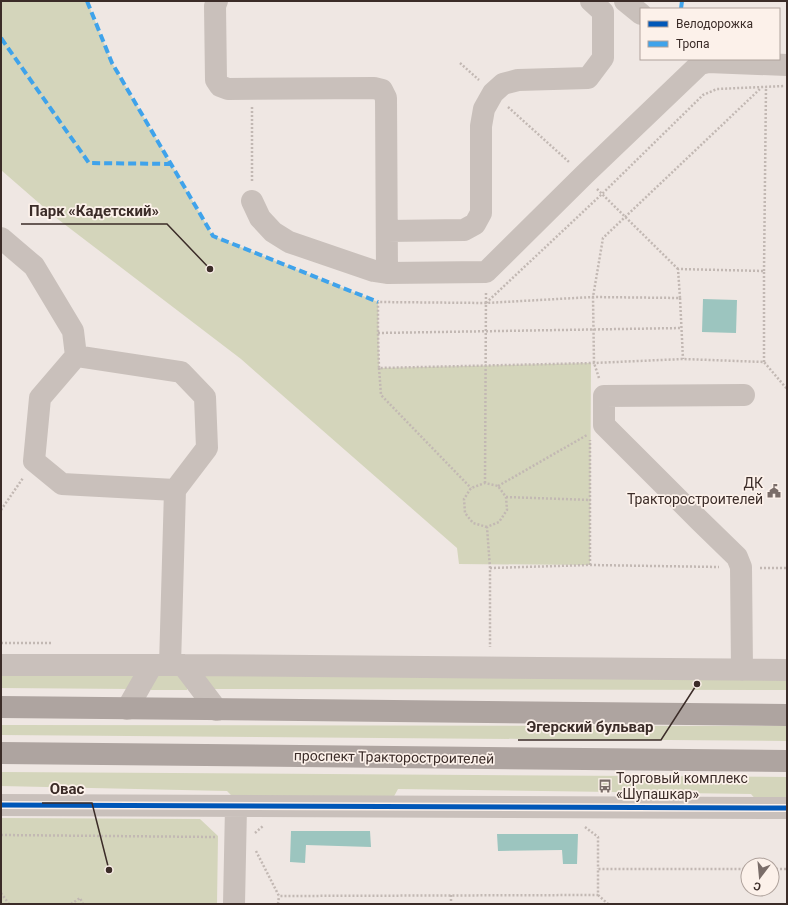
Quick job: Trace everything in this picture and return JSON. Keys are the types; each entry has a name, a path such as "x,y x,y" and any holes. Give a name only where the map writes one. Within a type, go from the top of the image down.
{"main road":[{"path":"1,707 787,715"},
{"name":"проспект Тракторостроителей","path":"1,753 787,761"}],"street":[{"path":"217,1 215,6 216,80 220,86 228,89 374,88 382,90 386,98 387,272"},
{"path":"387,231 464,230 475,224 481,212 481,126 484,109 493,94 503,84 518,80 588,78 603,58 604,12 591,1"},
{"path":"625,1 640,13"},
{"path":"252,201 260,218 273,232 289,242 374,271 486,272 697,62 787,65"},
{"path":"1,238 34,266 73,331 76,356 40,398 34,461 62,484 175,490"},
{"path":"76,356 181,372 205,397 207,448 175,490 168,665 127,709"},
{"path":"742,670 741,567 737,557 604,425 604,396 744,395"},
{"path":"1,665 787,670"},
{"path":"168,665 217,710"},
{"path":"1,805 787,808"},
{"path":"234,904 236,807"}],"path":[{"path":"486,303 602,194 703,95 717,89 787,86"},
{"path":"766,87 764,362 787,389"},
{"path":"604,396 594,363 593,297 604,238 761,88"},
{"path":"252,89 252,201"},
{"path":"683,360 678,269 764,271"},
{"path":"485,483 486,272"},
{"path":"471,488 381,395 378,302 486,303 593,297 680,298"},
{"path":"378,333 682,328"},
{"path":"379,368 683,360 764,362"},
{"path":"498,486 590,433 590,565"},
{"path":"1,510 34,461"},
{"path":"485,483 498,486 506,497 506,510 499,522 486,527 473,523 465,513 464,499 471,488 485,483"},
{"path":"506,497 591,500"},
{"path":"486,527 490,568 490,668"},
{"path":"490,568 590,565 787,568"},
{"path":"1,835 249,837 279,896 278,904"},
{"path":"598,895 598,869 740,869"},
{"path":"1,893 9,904"},
{"path":"451,895 452,904"},
{"path":"279,896 598,895 608,904"},
{"path":"71,904 80,898 83,904"}],"green space":[{"path":"1,1 87,1 112,63 213,236 378,302 379,368 591,363 590,565 459,564 457,548 241,359 55,217 1,170"},
{"path":"1,674 140,675 131,689 1,688"},
{"path":"159,674 180,675 188,687 187,690 151,690 149,687"},
{"path":"197,674 787,677 787,690 211,689"},
{"path":"1,725 787,726 787,741 1,735"},
{"path":"1,772 787,777 787,803 758,802 751,794 398,789 392,800 234,798 227,791 1,786"},
{"path":"1,818 200,819 218,836 217,904 1,904"}],"water":[{"path":"703,299 737,300 736,333 702,332"},
{"path":"291,831 370,831 371,847 306,845 305,863 290,862"},
{"path":"497,834 578,834 577,864 563,864 562,850 498,851"}],"marked path":[{"path":"87,1 112,63 213,236 378,302"},
{"path":"681,8 682,1"},
{"path":"1,38 89,163 171,164"}],"cycle path":[{"path":"1,805 787,808"}],"place":[{"name":"Парк «Кадетский»","path":"210,269"},
{"name":"ДК Тракторостроителей","path":"774,491"},
{"name":"Эгерский бульвар","path":"697,684"},
{"name":"Торговый комплекс «Шупашкар»","path":"605,786"},
{"name":"Овас","path":"109,870"}]}
